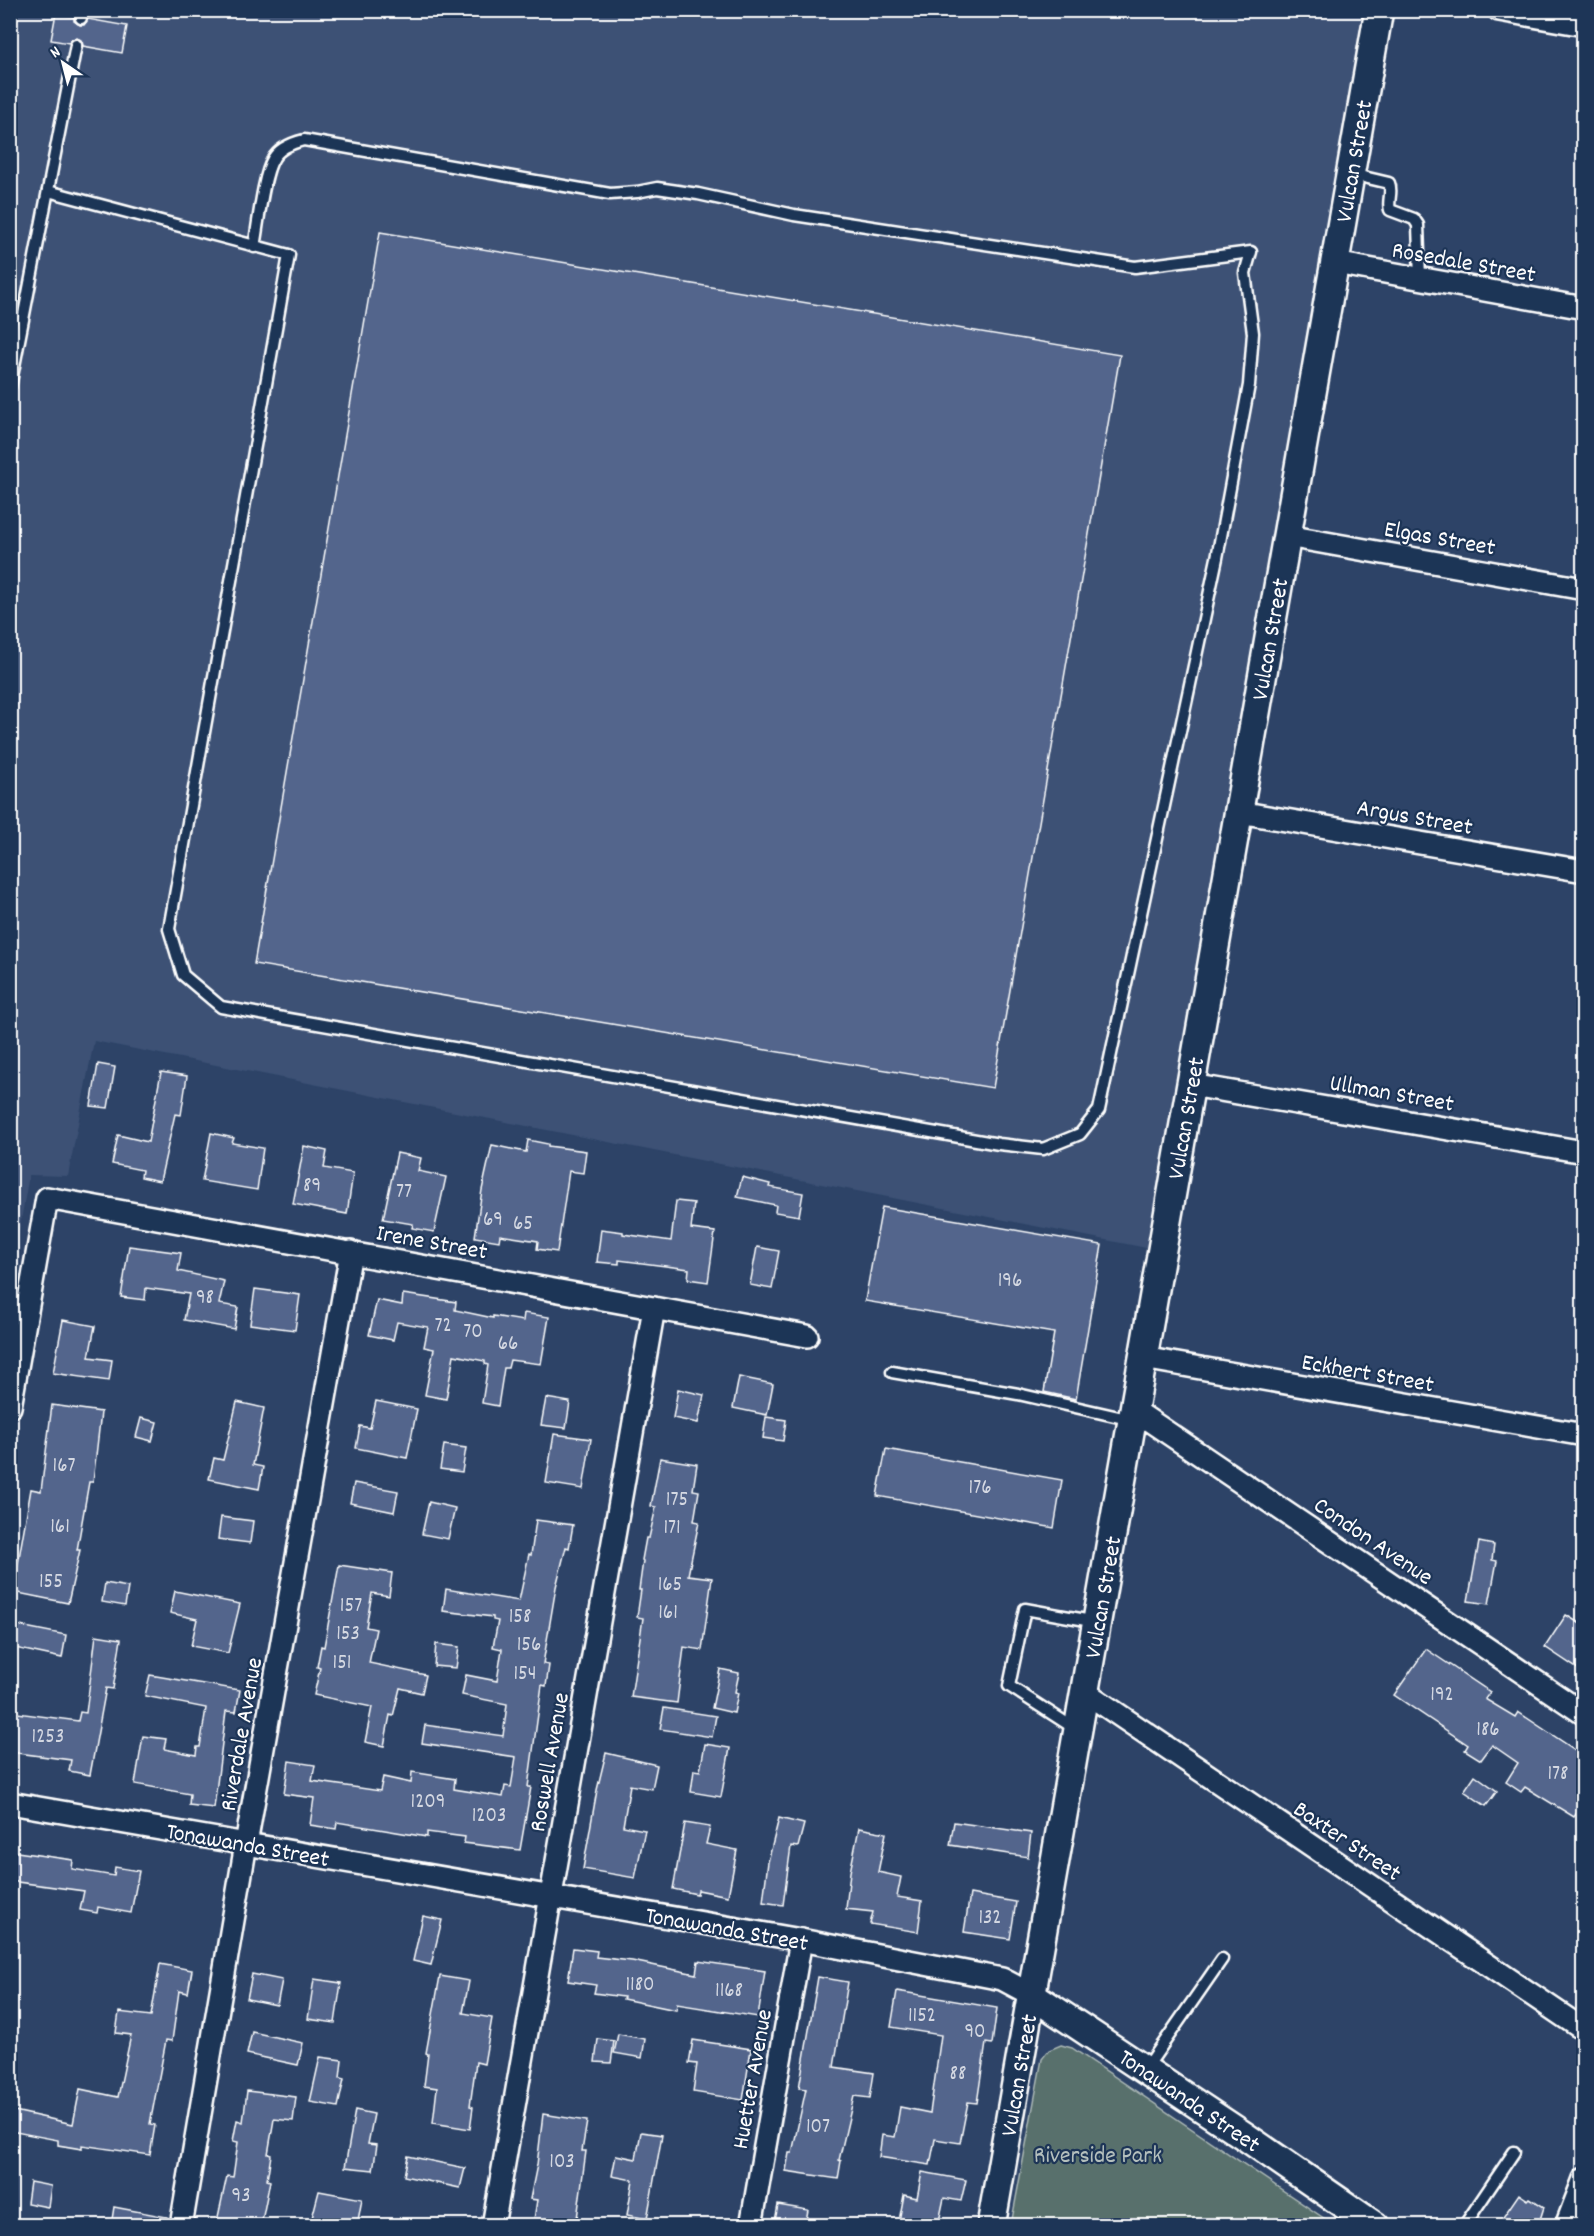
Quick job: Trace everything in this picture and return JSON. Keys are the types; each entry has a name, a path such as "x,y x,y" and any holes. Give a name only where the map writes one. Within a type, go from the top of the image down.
{"street":[{"name":"Vulcan Street","path":"992,2226 1379,10"},
{"path":"1499,10 1584,25"},
{"name":"Rosedale Street","path":"1335,263 1584,308"},
{"name":"Elgas Street","path":"1287,536 1584,588"},
{"name":"Argus Street","path":"1239,812 1584,871"},
{"name":"Ullman Street","path":"1191,1084 1584,1152"},
{"name":"Irene Street","path":"10,1407 47,1198 807,1336"},
{"name":"Riverdale Avenue","path":"181,2226 351,1252"},
{"name":"Roswell Avenue","path":"493,2226 654,1308"},
{"name":"Eckhert Street","path":"1143,1358 1584,1436"},
{"name":"Condon Avenue","path":"1133,1415 1584,1714"},
{"name":"Baxter Street","path":"1085,1692 1584,2030"},
{"name":"Tonawanda Street","path":"10,1803 801,1940 1002,1979 1032,1995 1375,2226"},
{"name":"Huetter Avenue","path":"751,2226 801,1940"},
{"path":"1566,2226 1584,2179"}],"lane":[{"path":"10,387 76,45"},
{"path":"48,191 254,247 289,255 169,928 183,975 220,1006 327,1025 999,1144 1043,1149 1080,1134 1099,1110 1221,535 1250,385 1253,333 1245,273 1251,252 1135,267 794,215 698,194 657,188 610,194 304,140 291,143 273,159 254,247"},
{"path":"1351,174 1389,183 1391,188 1388,204 1390,210 1414,219 1418,225 1420,279"},
{"path":"892,1372 1133,1415"},
{"path":"1078,1731 1009,1686 1025,1609 1097,1622"},
{"path":"1145,2070 1222,1959"},
{"path":"1464,2226 1514,2152"}],"shaded area":[{"path":"11,11 1377,11 1162,1251 94,1041 68,1176 29,1175 11,1277"}],"green space":[{"name":"Riverside Park","path":"1061,2045 1072,2048 1334,2225 1011,2225 1042,2059 1049,2050"}],"building":[{"path":"56,13 74,17 74,21 80,25 84,25 88,19 127,26 122,53 83,46 81,40 77,38 69,43 51,40"},
{"path":"380,232 1120,355 993,1088 254,964"},
{"path":"98,1064 115,1067 108,1108 91,1106"},
{"path":"161,1072 187,1076 181,1115 175,1114 160,1181 141,1177 142,1170 112,1164 118,1135 148,1142"},
{"path":"211,1133 234,1138 232,1143 263,1148 257,1190 202,1181"},
{"path":"528,1140 548,1144 548,1146 586,1151 583,1173 569,1171 557,1252 537,1249 538,1241 500,1235 499,1241 475,1237 492,1145 526,1152"},
{"path":"304,1146 327,1151 324,1168 353,1173 347,1214 293,1204"},
{"path":"397,1153 421,1158 418,1171 446,1177 434,1232 412,1228 413,1224 383,1219"},
{"path":"742,1177 770,1184 769,1187 803,1193 799,1216 775,1212 776,1205 737,1197"},
{"path":"676,1201 694,1203 691,1229 715,1232 708,1282 688,1279 689,1269 619,1260 619,1264 597,1262 601,1229 671,1241"},
{"path":"882,1207 1102,1245 1076,1399 1044,1392 1054,1333 865,1301"},
{"path":"129,1246 181,1253 178,1271 224,1281 219,1304 238,1307 234,1329 184,1320 189,1294 146,1288 145,1300 121,1297"},
{"path":"757,1247 779,1251 772,1289 750,1285"},
{"path":"255,1289 300,1295 295,1330 250,1324"},
{"path":"403,1294 456,1302 455,1310 493,1318 493,1316 523,1321 524,1313 549,1317 541,1364 510,1360 508,1368 504,1368 498,1406 482,1403 488,1365 485,1361 454,1355 446,1399 425,1395 434,1349 424,1347 428,1327 397,1322 393,1340 369,1335 377,1300 402,1305"},
{"path":"63,1320 95,1326 89,1357 112,1360 109,1381 53,1373"},
{"path":"739,1377 773,1384 767,1415 733,1408"},
{"path":"678,1389 704,1395 698,1423 673,1418"},
{"path":"546,1398 570,1402 566,1428 541,1425"},
{"path":"376,1401 417,1409 407,1458 356,1448 360,1426 370,1428"},
{"path":"237,1402 264,1408 253,1465 263,1467 259,1489 209,1479 214,1458 223,1460"},
{"path":"52,1405 101,1412 93,1482 89,1482 77,1550 80,1550 68,1603 13,1592 31,1489 41,1491"},
{"path":"766,1417 786,1420 783,1441 763,1438"},
{"path":"141,1418 157,1422 152,1441 136,1437"},
{"path":"554,1434 591,1439 583,1489 546,1483"},
{"path":"444,1445 466,1448 462,1472 440,1469"},
{"path":"886,1449 1062,1480 1054,1528 877,1496"},
{"path":"660,1458 697,1464 693,1490 699,1491 694,1521 699,1522 688,1575 712,1578 702,1650 684,1647 677,1703 631,1697 643,1618 637,1617 642,1560 656,1507 651,1506"},
{"path":"354,1483 398,1491 394,1512 350,1503"},
{"path":"429,1502 455,1508 448,1539 422,1534"},
{"path":"221,1517 253,1521 250,1543 218,1539"},
{"path":"536,1520 573,1525 569,1548 566,1547 556,1587 543,1664 549,1665 546,1686 542,1685 528,1787 531,1787 520,1850 464,1843 465,1837 427,1832 427,1837 337,1822 336,1829 310,1825 314,1798 284,1794 289,1761 315,1765 312,1781 380,1791 383,1777 411,1783 412,1772 455,1779 454,1789 503,1797 505,1786 511,1787 516,1757 422,1743 425,1725 503,1736 507,1704 462,1695 466,1675 497,1681 502,1649 493,1647 498,1621 493,1620 493,1617 443,1611 446,1589 519,1601 529,1554 531,1555"},
{"path":"1479,1542 1494,1545 1492,1560 1497,1561 1489,1604 1468,1601"},
{"path":"339,1565 392,1573 389,1596 372,1593 366,1627 376,1629 369,1663 426,1675 422,1693 400,1688 393,1716 390,1715 384,1746 365,1742 372,1707 314,1695 320,1668 317,1667 321,1646 324,1647"},
{"path":"105,1583 128,1587 125,1606 102,1602"},
{"path":"175,1591 240,1604 228,1653 191,1646 197,1619 170,1613"},
{"path":"1566,1615 1584,1626 1584,1673 1545,1647"},
{"path":"10,1624 66,1635 62,1658 10,1647"},
{"path":"96,1635 121,1639 113,1689 106,1688 90,1775 69,1771 71,1760 10,1752 10,1712 78,1721 80,1712 86,1713"},
{"path":"436,1644 459,1647 456,1668 434,1666"},
{"path":"1426,1649 1490,1692 1485,1699 1515,1717 1518,1712 1584,1756 1584,1803 1574,1817 1525,1787 1521,1792 1506,1782 1518,1763 1492,1745 1481,1760 1465,1750 1468,1745 1394,1695"},
{"path":"720,1669 739,1673 734,1713 712,1708"},
{"path":"150,1675 240,1690 236,1712 226,1711 214,1808 189,1805 190,1794 135,1784 143,1736 166,1739 164,1749 196,1755 197,1747 200,1747 206,1708 145,1696"},
{"path":"664,1708 716,1716 712,1737 660,1729"},
{"path":"705,1744 730,1748 721,1797 691,1792 694,1770 700,1771"},
{"path":"606,1753 657,1765 652,1789 630,1785 623,1826 645,1830 635,1878 583,1869"},
{"path":"1475,1775 1497,1791 1486,1806 1464,1791"},
{"path":"779,1818 804,1824 798,1847 791,1846 783,1905 763,1902 768,1862"},
{"path":"954,1822 1031,1833 1028,1857 950,1845"},
{"path":"685,1823 710,1827 706,1844 737,1850 728,1896 698,1890 697,1894 673,1889"},
{"path":"859,1828 886,1833 878,1872 901,1877 897,1897 922,1901 918,1932 870,1924 873,1912 846,1909 850,1872"},
{"path":"10,1851 73,1860 72,1869 114,1876 115,1867 139,1871 131,1913 98,1907 97,1913 80,1910 84,1891 10,1881"},
{"path":"970,1894 1016,1902 1010,1939 964,1932"},
{"path":"423,1916 442,1920 431,1965 413,1961"},
{"path":"573,1948 597,1951 596,1957 632,1961 696,1974 698,1961 765,1971 758,2017 677,2004 676,2010 623,1999 624,1997 594,1993 596,1985 568,1981"},
{"path":"160,1964 192,1970 188,1993 179,1991 172,2041 166,2040 150,2124 155,2125 150,2155 82,2145 82,2149 58,2145 58,2140 10,2131 10,2110 73,2124 80,2089 118,2097 131,2035 116,2033 119,2012 151,2016"},
{"path":"252,1974 282,1980 277,2005 247,1999"},
{"path":"440,1976 469,1981 463,2013 492,2018 484,2064 476,2062 470,2106 473,2107 470,2129 433,2123 437,2088 424,2086 428,2054 426,2053"},
{"path":"818,1977 848,1982 834,2067 874,2073 870,2098 854,2096 839,2160 841,2161 838,2179 786,2171 806,2089 799,2088"},
{"path":"314,1979 341,1983 335,2023 308,2019"},
{"path":"897,1991 997,2008 992,2044 986,2043 977,2103 968,2102 960,2143 935,2139 930,2165 879,2157 882,2135 895,2137 900,2107 930,2113 941,2035 891,2027"},
{"path":"252,2032 303,2043 298,2065 247,2054"},
{"path":"618,2034 645,2039 642,2058 614,2053"},
{"path":"598,2039 614,2041 611,2063 595,2062"},
{"path":"693,2040 751,2049 743,2100 693,2092 697,2064 689,2063"},
{"path":"320,2057 342,2060 340,2078 344,2079 338,2107 310,2102"},
{"path":"247,2091 296,2097 293,2121 274,2119 268,2154 271,2155 267,2180 270,2181 261,2226 216,2226 227,2176 233,2177 238,2142 233,2141 237,2120 243,2122"},
{"path":"355,2110 374,2114 368,2144 377,2145 373,2170 345,2167"},
{"path":"543,2114 587,2121 582,2151 586,2151 576,2226 533,2226 537,2200 530,2199"},
{"path":"641,2132 662,2135 647,2219 627,2215 633,2180 612,2176 616,2155 636,2159"},
{"path":"408,2156 465,2168 460,2188 404,2176"},
{"path":"922,2172 966,2180 961,2201 944,2198 938,2226 898,2226 904,2195 917,2198"},
{"path":"30,2182 51,2186 48,2207 27,2203"},
{"path":"319,2191 362,2199 357,2226 312,2218"},
{"path":"1519,2194 1544,2207 1538,2226 1497,2226"},
{"path":"778,2205 808,2210 805,2226 774,2226"},
{"path":"114,2207 167,2217 167,2226 111,2226"}]}
